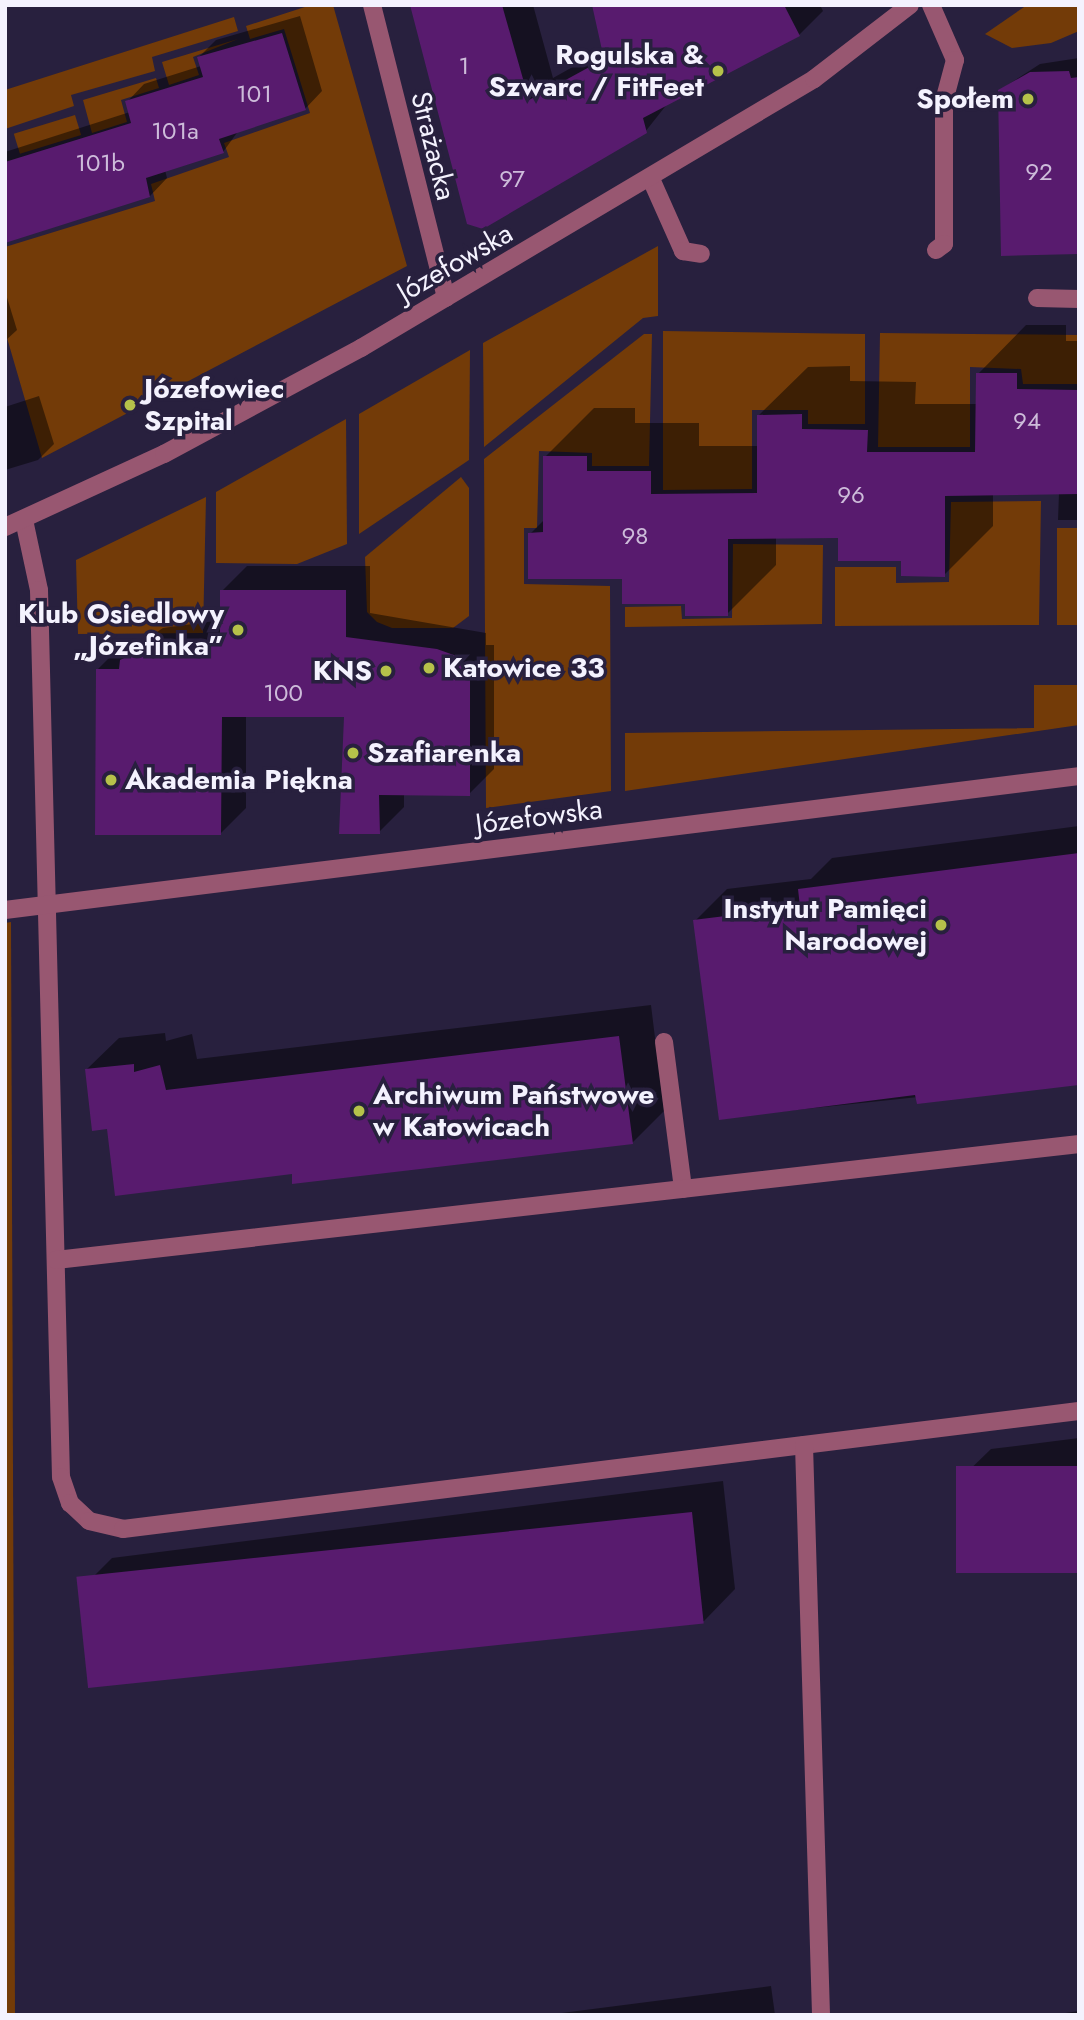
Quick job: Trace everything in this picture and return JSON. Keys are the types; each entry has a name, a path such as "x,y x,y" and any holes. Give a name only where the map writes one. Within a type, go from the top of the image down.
{"street":[{"name":"Strażacka","path":"372,5 446,298"},
{"name":"Józefowska","path":"5,527 164,454 446,298 651,179 814,79 910,5"},
{"path":"932,5 955,60 944,101 944,244 936,250"},
{"path":"651,179 683,251 701,254"},
{"path":"1037,298 1079,299"},
{"path":"24,520 38,590 61,1477 70,1503 89,1521 123,1529 1079,1411"},
{"name":"Józefowska","path":"5,910 1079,776"},
{"path":"664,1042 683,1189"},
{"path":"56,1260 1079,1144"},
{"path":"804,1445 821,2015"}],"shaded area":[{"path":"311,5 333,5 407,266 42,458 5,331 5,247 155,201 151,184 229,157 224,143 310,113 284,29 250,39 246,26"},
{"path":"1027,5 1079,5 1079,31 1051,43 1012,48 985,34"},
{"path":"234,17 238,31 152,57 155,71 71,95 74,106 5,129 5,90"},
{"path":"238,39 193,57 199,75 169,85 162,62"},
{"path":"156,78 159,88 121,100 127,122 92,133 83,100"},
{"path":"75,115 81,135 20,154 14,134"},
{"path":"658,246 658,316 643,318 484,447 483,343"},
{"path":"663,331 865,334 865,424 808,424 808,410 752,410 752,489 663,490"},
{"path":"880,333 1079,335 1079,384 1023,384 1021,369 970,367 970,447 878,447"},
{"path":"644,334 652,334 649,466 592,466 592,453 539,451 537,528 524,528 524,584 610,586 611,791 486,808 484,459"},
{"path":"470,350 469,460 359,534 359,414"},
{"path":"346,419 347,544 297,564 216,563 216,492"},
{"path":"461,477 469,488 469,616 453,628 392,628 377,622 367,612 365,557"},
{"path":"206,497 203,633 78,634 76,560"},
{"path":"1041,501 1039,625 835,626 835,567 896,567 896,583 949,582 951,502"},
{"path":"1057,528 1079,528 1079,625 1057,625"},
{"path":"733,544 823,545 822,624 625,627 625,607 681,606 682,619 732,618"},
{"path":"1034,685 1079,685 1079,725 625,791 625,733 1034,728"},
{"path":"11,922 15,2015 5,2015 5,923"}],"building":[{"path":"410,5 502,5 529,100 604,59 592,5 784,5 800,36 643,118 647,133 483,229 467,224"},
{"path":"282,33 306,110 219,139 224,153 146,178 150,197 5,243 5,162 131,123 125,101 203,77 197,57"},
{"path":"1069,71 1071,78 1079,77 1079,254 1001,256 998,90 1030,72"},
{"path":"976,373 1017,373 1017,389 1079,390 1079,494 945,496 945,577 901,576 901,561 838,561 838,538 728,539 728,616 685,616 685,604 622,604 622,579 528,579 528,533 543,532 543,456 587,456 587,471 651,471 651,494 757,493 757,415 802,414 802,429 868,430 867,452 975,452"},
{"path":"220,590 346,590 346,637 437,649 462,658 462,669 470,669 470,796 379,795 380,834 339,834 344,717 222,717 221,835 95,835 96,669 119,669 120,660 137,652 220,641"},
{"path":"1079,853 1079,1085 917,1104 915,1095 719,1120 693,920 800,907 798,889"},
{"name":"Archiwum Państwowe w Katowicach","path":"619,1036 633,1144 292,1184 292,1174 115,1196 107,1129 92,1131 85,1069 134,1064 134,1072 160,1065 166,1090"},
{"path":"956,1466 1079,1466 1079,1573 956,1573"},
{"path":"692,1512 704,1623 88,1688 76,1577"}],"place":[{"name":"Rogulska & Szwarc / FitFeet","path":"718,71"},
{"name":"Społem","path":"1028,99"},
{"name":"Józefowiec Szpital","path":"130,405"},
{"name":"Klub Osiedlowy „Józefinka”","path":"238,630"},
{"name":"Katowice 33","path":"429,668"},
{"name":"KNS","path":"386,671"},
{"name":"Szafiarenka","path":"353,753"},
{"name":"Akademia Piękna","path":"111,780"},
{"name":"Instytut Pamięci Narodowej","path":"941,925"},
{"name":"Archiwum Państwowe w Katowicach","path":"359,1111"}]}
